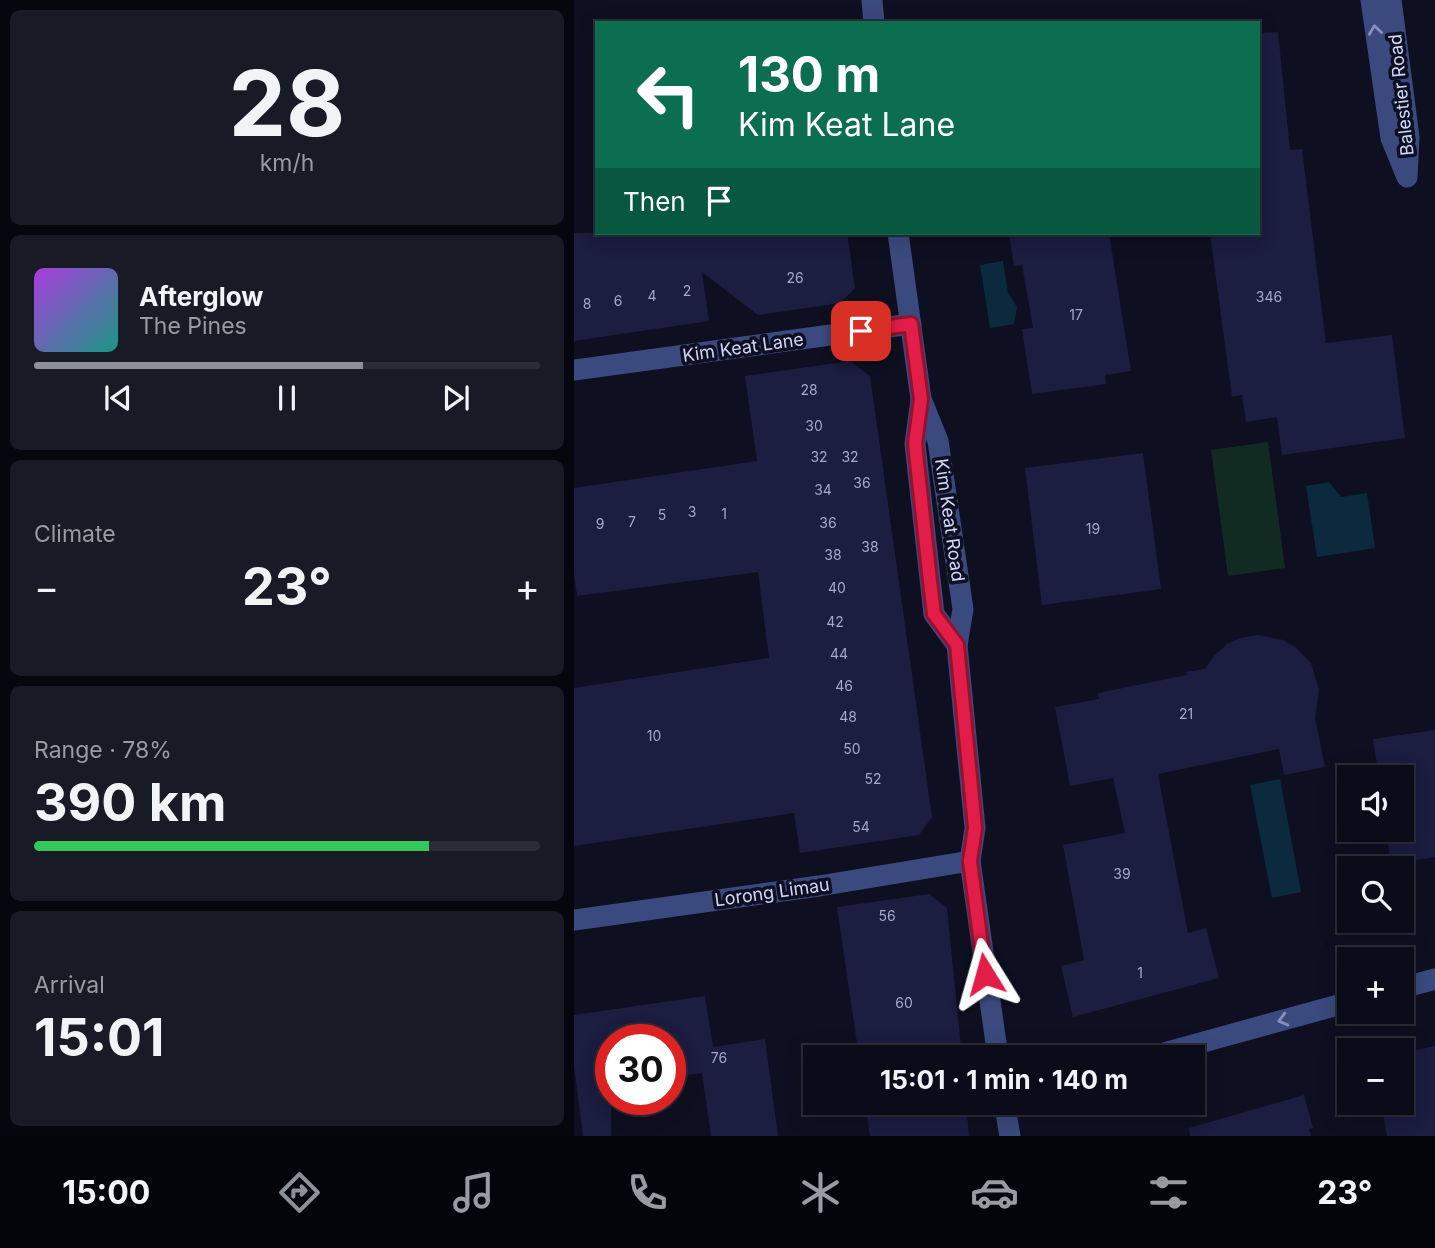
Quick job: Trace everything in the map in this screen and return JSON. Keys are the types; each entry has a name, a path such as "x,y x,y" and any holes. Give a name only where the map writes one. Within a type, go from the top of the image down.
{"street":[{"path":"872,0 874,21"},
{"name":"Balestier Road","path":"1371,0 1391,138 1407,177 1409,137 1391,0"},
{"name":"Kim Keat Road","path":"898,235 921,399 915,444 934,614 957,645"},
{"name":"Kim Keat Lane","path":"574,370 911,324"},
{"name":"Kim Keat Road","path":"921,399 939,441 963,609 957,645 975,828 970,861 996,1045"},
{"name":"Lorong Limau","path":"574,920 819,886 970,861"},
{"path":"1414,985 1435,979"},
{"path":"1193,1045 1337,1005"},
{"path":"1006,1115 1010,1136"}],"green space":[{"path":"1268,442 1285,568 1228,576 1211,450"}],"water":[{"path":"1003,261 1008,293 1017,307 1014,324 990,328 980,265"},
{"path":"1329,482 1341,497 1367,493 1375,548 1317,557 1306,486"},
{"path":"1280,779 1301,892 1272,898 1250,785"}],"building":[{"path":"1278,32 1290,150 1302,149 1326,343 1392,335 1405,438 1282,455 1277,417 1246,422 1242,395 1232,397 1210,235 1260,235 1260,33"},
{"path":"574,233 847,235 855,288 840,303 758,315 702,272 709,321 574,341"},
{"path":"1009,235 1109,235 1131,371 1105,375 1106,384 1032,394 1022,329 1033,328 1022,265 1014,266"},
{"path":"850,361 870,376 932,817 919,835 800,853 794,813 574,846 574,688 769,658 758,572 577,596 574,573 574,488 757,461 745,376"},
{"path":"1143,453 1161,589 1042,605 1025,468"},
{"path":"1258,635 1283,640 1295,647 1311,663 1319,690 1315,718 1325,767 1284,775 1279,749 1158,774 1188,933 1206,928 1219,978 1073,1017 1061,966 1084,960 1063,845 1125,833 1113,778 1070,786 1055,707 1099,699 1098,693 1205,669 1227,644 1240,638"},
{"path":"1435,730 1435,857 1414,860 1414,856 1390,856 1388,842 1414,842 1414,765 1377,765 1373,739"},
{"path":"929,894 947,908 961,1045 857,1045 837,907"},
{"path":"705,996 713,1047 765,1039 778,1136 711,1136 702,1073 686,1075 686,1024 595,1024 595,1115 611,1115 611,1136 583,1136 574,1066 574,1015"},
{"path":"1435,1046 1435,1136 1387,1136 1383,1115 1414,1115 1414,1050"},
{"path":"1304,1095 1313,1128 1309,1129 1311,1136 1190,1136 1189,1128"},
{"path":"867,1115 967,1115 969,1136 870,1136"}],"route":[{"path":"861,331 911,324 921,399 915,444 931,590 934,614 957,645 975,828 970,861 985,974"}]}
